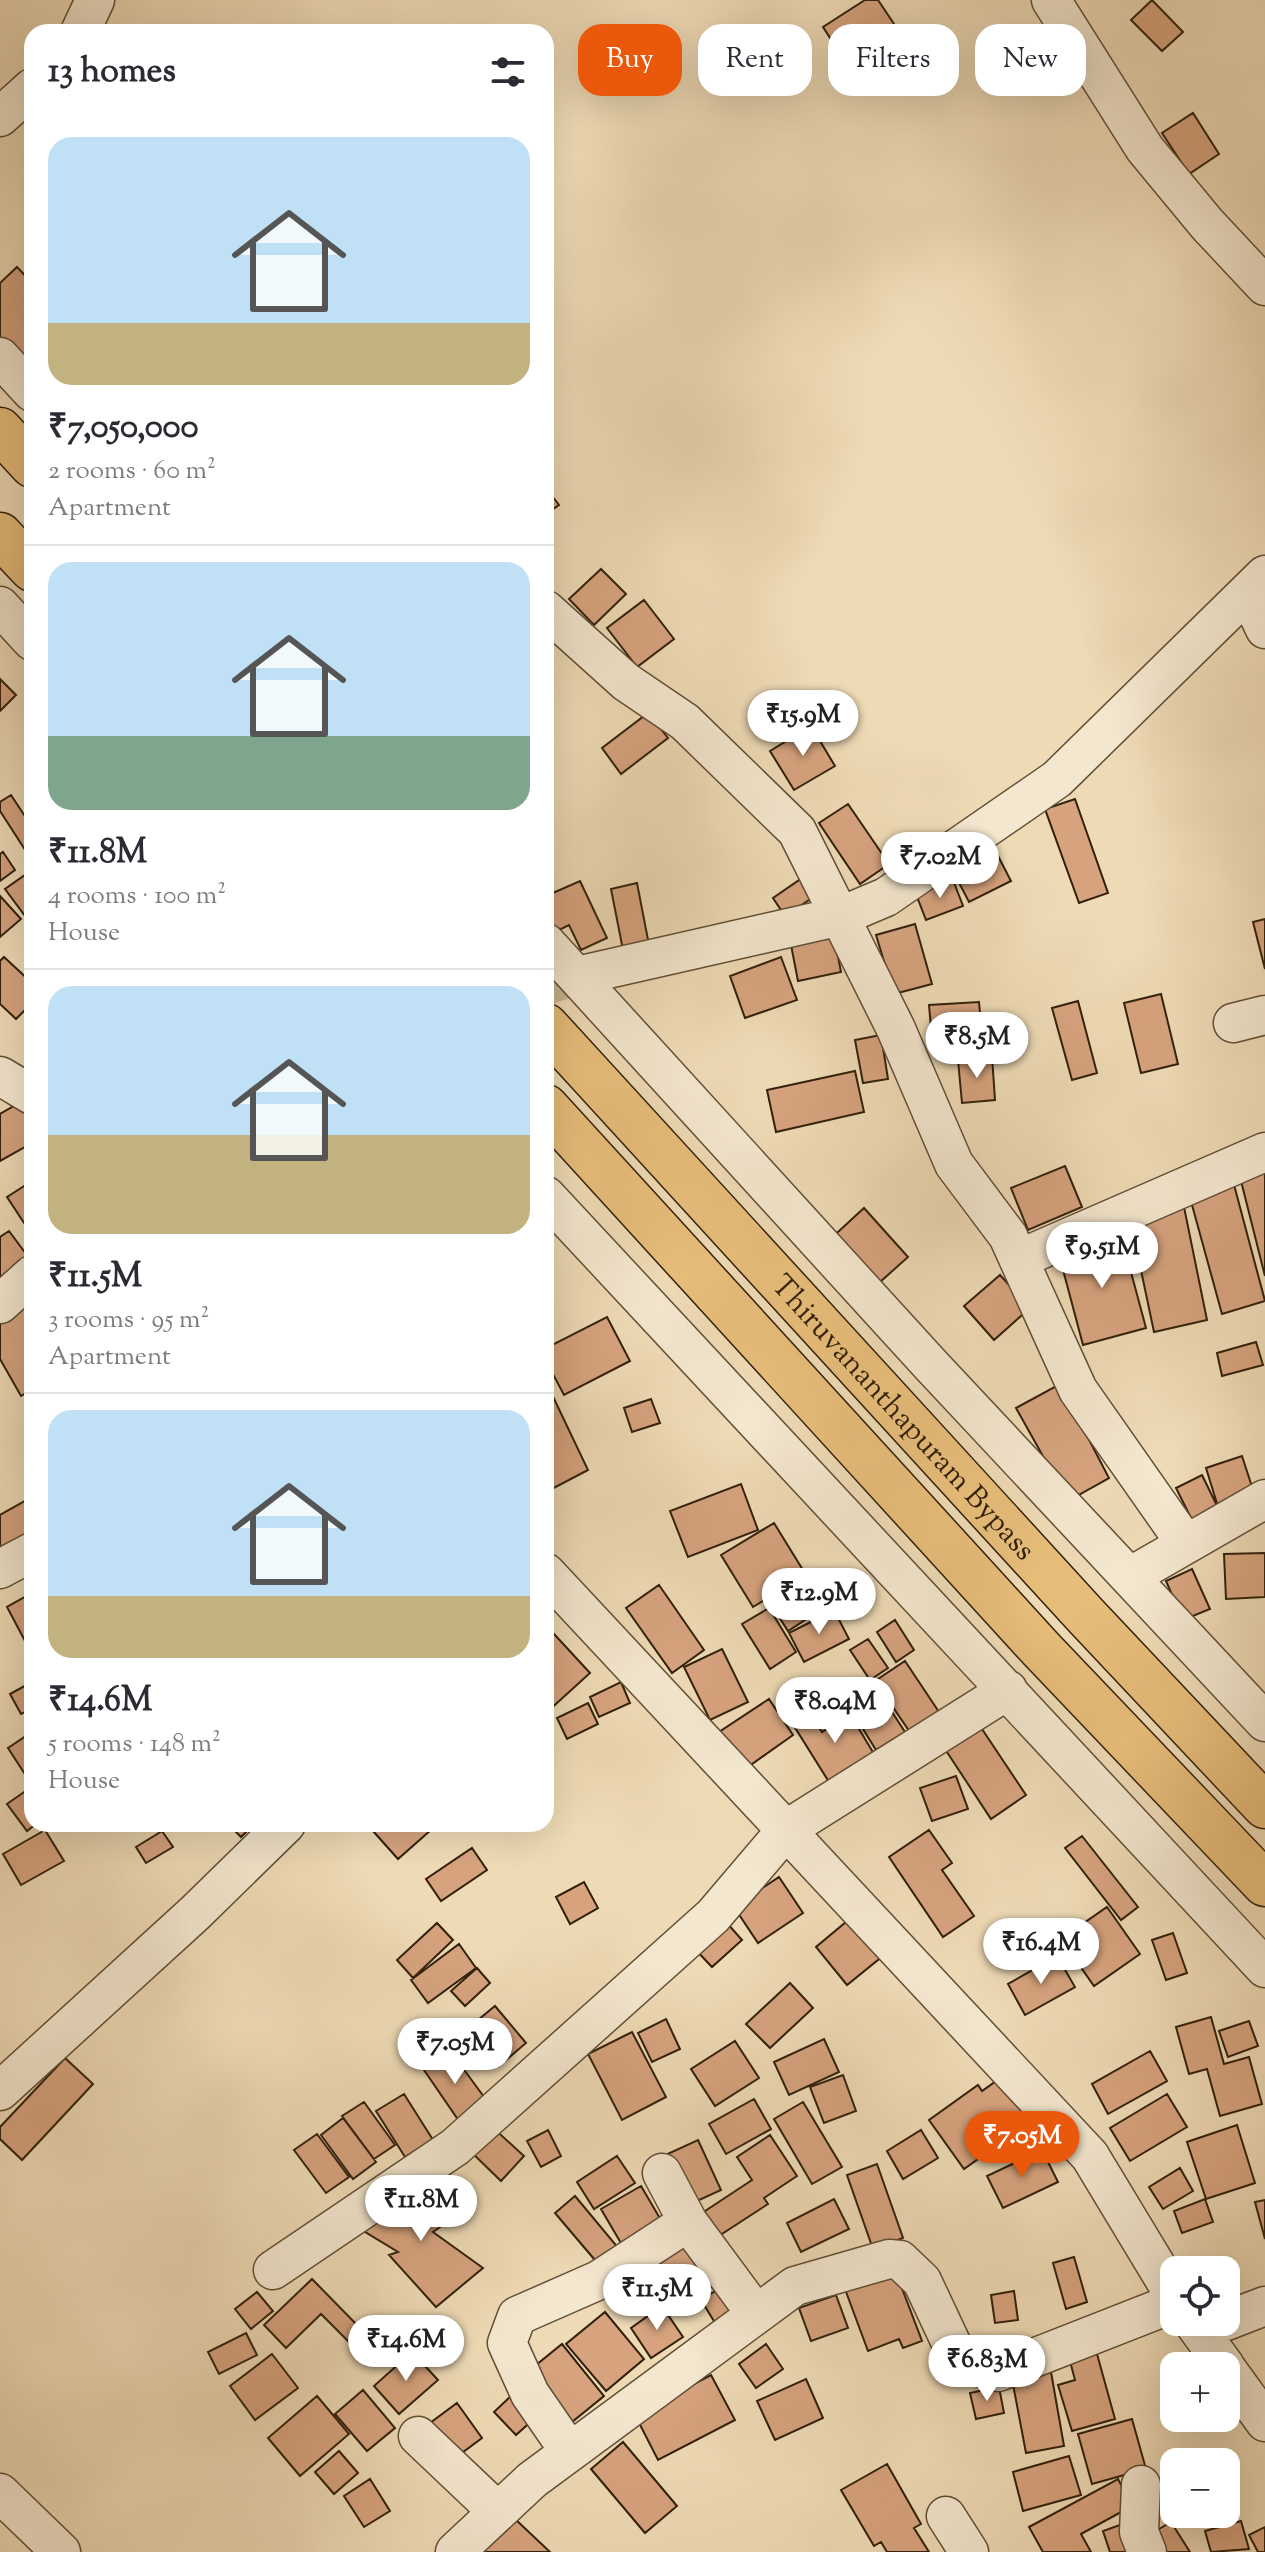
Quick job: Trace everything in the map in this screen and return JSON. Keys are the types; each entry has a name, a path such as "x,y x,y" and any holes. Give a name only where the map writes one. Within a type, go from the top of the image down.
{"highway":[{"path":"0,430 24,456"},
{"path":"0,535 24,560"},
{"name":"Thiruvananthapuram Bypass","path":"554,1035 1086,1616 1265,1806"},
{"name":"Thiruvananthapuram Bypass","path":"554,1116 1041,1649 1265,1884"}],"street":[{"path":"84,24 95,0"},
{"path":"1051,0 1145,149 1207,224 1265,286"},
{"path":"0,117 24,95"},
{"path":"0,357 24,383"},
{"path":"1256,584 1265,629"},
{"path":"577,976 841,916 886,897 1057,779 1256,584"},
{"path":"0,606 24,632"},
{"path":"554,617 626,682 685,722 797,831 896,1029 954,1164 1008,1236 1078,1390 1186,1544"},
{"name":"Thiruvananthapuram Bypass","path":"554,952 929,1363 1265,1722"},
{"path":"0,1076 24,1090"},
{"path":"1019,1259 1265,1152"},
{"path":"554,1205 1265,1968"},
{"path":"0,1304 24,1282"},
{"path":"1131,1576 1265,1499"},
{"path":"0,1569 24,1556"},
{"path":"554,1581 1090,2156 1160,2272"},
{"path":"273,2270 467,2137 713,1916 787,1829 1008,1690"},
{"path":"0,2091 195,1913 278,1832"},
{"path":"662,2173 688,2222 756,2314"},
{"path":"570,2452 530,2394 507,2343 517,2316 599,2280 688,2222"},
{"path":"455,2552 532,2480 795,2286 889,2259 900,2260 922,2281 960,2362 998,2372 1160,2308"},
{"path":"1240,2314 1265,2306"},
{"path":"1240,2388 1265,2422"},
{"path":"418,2436 498,2512"},
{"path":"1141,2485 1139,2532 1147,2552"},
{"path":"0,2493 61,2552"},
{"path":"946,2516 969,2552"}],"building":[{"path":"865,0 878,0 894,24 828,24 828,35 823,27"},
{"path":"1152,0 1183,32 1162,51 1131,20"},
{"path":"1193,113 1219,154 1189,174 1162,133"},
{"path":"17,267 24,274 24,365 0,341 0,283"},
{"path":"601,569 626,594 594,625 569,599"},
{"path":"644,600 674,639 637,667 607,628"},
{"path":"0,679 16,695 0,711"},
{"path":"648,713 668,738 621,774 602,748"},
{"path":"811,726 835,766 794,790 770,751"},
{"path":"11,795 24,815 24,848 0,811 0,802"},
{"path":"1075,799 1108,893 1079,903 1045,809"},
{"path":"848,804 889,864 860,884 819,823"},
{"path":"3,852 15,870 0,881 0,854"},
{"path":"996,852 1011,881 969,902 954,873"},
{"path":"24,876 24,915 5,889"},
{"path":"805,876 818,894 785,916 773,898"},
{"path":"953,880 963,906 926,920 916,894"},
{"path":"580,881 607,938 581,950 569,925 555,932 554,892"},
{"path":"637,883 649,945 623,950 611,889"},
{"path":"0,896 21,919 0,937"},
{"path":"1265,919 1265,969 1253,922"},
{"path":"915,924 932,984 894,994 876,935"},
{"path":"834,936 841,972 798,981 791,945"},
{"path":"4,957 24,976 24,1011 16,1019 0,1004 0,961"},
{"path":"781,957 797,1000 745,1018 730,976"},
{"path":"1161,994 1178,1064 1141,1073 1124,1003"},
{"path":"1078,1001 1097,1073 1072,1080 1052,1008"},
{"path":"979,1002 982,1035 932,1039 929,1005"},
{"path":"881,1035 888,1079 863,1083 855,1040"},
{"path":"992,1056 995,1100 962,1103 958,1060"},
{"path":"855,1071 864,1112 776,1132 767,1090"},
{"path":"19,1103 24,1112 24,1148 0,1161 0,1114"},
{"path":"1065,1166 1082,1207 1028,1230 1011,1188"},
{"path":"1265,1171 1265,1276 1240,1177"},
{"path":"1233,1181 1265,1301 1222,1314 1189,1194"},
{"path":"24,1186 24,1223 7,1197"},
{"path":"1184,1207 1207,1320 1154,1332 1130,1218"},
{"path":"864,1208 908,1257 870,1291 826,1243"},
{"path":"9,1231 24,1251 24,1268 0,1284 0,1237"},
{"path":"1121,1235 1146,1328 1083,1345 1058,1251"},
{"path":"1000,1275 1030,1308 994,1340 964,1306"},
{"path":"24,1308 24,1394 21,1396 0,1359 0,1322"},
{"path":"607,1317 630,1361 564,1395 554,1376 554,1344"},
{"path":"1256,1342 1263,1365 1222,1376 1217,1353"},
{"path":"1060,1384 1109,1478 1068,1501 1016,1408"},
{"path":"554,1399 588,1470 554,1488"},
{"path":"651,1399 660,1423 632,1432 624,1408"},
{"path":"1242,1456 1256,1499 1219,1510 1206,1468"},
{"path":"1202,1475 1225,1522 1199,1534 1176,1488"},
{"path":"741,1484 758,1530 688,1557 670,1511"},
{"path":"24,1502 24,1546 0,1562 0,1515"},
{"path":"774,1523 806,1575 753,1607 721,1555"},
{"path":"1265,1553 1265,1597 1226,1599 1224,1554"},
{"path":"1192,1569 1210,1609 1183,1620 1166,1581"},
{"path":"808,1575 828,1605 788,1631 769,1601"},
{"path":"659,1585 704,1650 672,1673 626,1608"},
{"path":"24,1597 24,1639 7,1607"},
{"path":"769,1608 796,1652 770,1669 742,1624"},
{"path":"834,1610 849,1639 804,1662 789,1633"},
{"path":"895,1620 914,1650 896,1662 877,1632"},
{"path":"554,1634 590,1673 554,1706"},
{"path":"868,1639 888,1668 870,1680 850,1650"},
{"path":"722,1649 748,1702 710,1720 684,1667"},
{"path":"905,1661 941,1715 912,1735 875,1681"},
{"path":"621,1682 630,1703 599,1717 590,1697"},
{"path":"24,1686 24,1713 21,1714 10,1694"},
{"path":"875,1686 905,1732 876,1750 847,1703"},
{"path":"769,1699 793,1735 745,1769 719,1732"},
{"path":"588,1703 598,1724 567,1739 557,1718"},
{"path":"850,1714 874,1754 829,1782 794,1726 812,1715 822,1732"},
{"path":"976,1720 1026,1795 991,1819 941,1743"},
{"path":"24,1737 24,1773 8,1748"},
{"path":"956,1776 968,1809 932,1821 920,1788"},
{"path":"24,1792 24,1827 7,1804"},
{"path":"929,1830 952,1863 942,1870 974,1916 943,1937 889,1857"},
{"path":"46,1832 64,1861 21,1885 3,1854"},
{"path":"163,1832 173,1847 146,1863 136,1847"},
{"path":"374,1832 429,1832 398,1859"},
{"path":"1082,1836 1138,1907 1121,1920 1065,1848"},
{"path":"472,1848 487,1870 441,1901 426,1879"},
{"path":"779,1877 803,1913 758,1943 734,1907"},
{"path":"584,1882 598,1908 570,1924 556,1897"},
{"path":"1107,1907 1140,1954 1094,1986 1061,1939"},
{"path":"852,1917 884,1955 847,1985 816,1947"},
{"path":"726,1922 742,1940 712,1967 695,1949"},
{"path":"437,1923 453,1940 413,1978 397,1960"},
{"path":"1173,1933 1187,1973 1166,1980 1152,1940"},
{"path":"459,1944 476,1968 428,2003 411,1980"},
{"path":"1057,1956 1075,1987 1025,2015 1008,1984"},
{"path":"477,1968 490,1983 465,2006 451,1991"},
{"path":"790,1983 813,2008 770,2048 746,2024"},
{"path":"495,2006 526,2043 499,2066 467,2029"},
{"path":"1211,2017 1224,2064 1249,2057 1262,2104 1220,2116 1207,2069 1189,2074 1176,2027"},
{"path":"666,2019 680,2049 652,2062 638,2033"},
{"path":"1249,2021 1258,2046 1228,2057 1219,2031"},
{"path":"632,2032 666,2097 622,2120 588,2054"},
{"path":"824,2039 839,2072 789,2095 774,2062"},
{"path":"735,2041 759,2078 715,2106 691,2069"},
{"path":"1150,2051 1167,2081 1108,2114 1092,2084"},
{"path":"451,2052 487,2101 459,2121 424,2070"},
{"path":"65,2058 93,2084 22,2160 0,2139 0,2127"},
{"path":"843,2075 856,2111 824,2123 810,2087"},
{"path":"999,2079 1030,2122 964,2169 929,2120 978,2085 982,2091"},
{"path":"404,2094 433,2140 405,2157 376,2111"},
{"path":"1167,2094 1187,2127 1130,2161 1110,2128"},
{"path":"754,2099 771,2129 726,2154 709,2124"},
{"path":"364,2102 395,2145 374,2159 342,2116"},
{"path":"803,2102 842,2167 812,2184 774,2119"},
{"path":"343,2118 376,2162 353,2179 321,2135"},
{"path":"490,2125 524,2156 501,2181 468,2149"},
{"path":"1237,2125 1255,2183 1206,2199 1187,2142"},
{"path":"548,2130 561,2156 541,2167 527,2141"},
{"path":"921,2130 938,2158 903,2179 887,2151"},
{"path":"317,2134 349,2177 326,2193 294,2150"},
{"path":"770,2135 797,2176 764,2198 768,2204 711,2241 696,2217 752,2180 737,2157"},
{"path":"698,2140 721,2190 684,2207 661,2157"},
{"path":"1042,2150 1058,2182 1003,2208 987,2176"},
{"path":"617,2156 635,2183 594,2209 577,2182"},
{"path":"877,2164 903,2238 873,2249 847,2175"},
{"path":"1180,2168 1193,2191 1163,2209 1149,2187"},
{"path":"407,2181 456,2216 433,2232 483,2268 436,2307 389,2255 398,2252 357,2227"},
{"path":"641,2186 665,2227 625,2250 601,2209"},
{"path":"575,2196 620,2250 600,2266 555,2213"},
{"path":"834,2199 849,2229 801,2252 787,2223"},
{"path":"1205,2199 1213,2222 1182,2233 1174,2211"},
{"path":"1265,2200 1265,2239 1255,2202"},
{"path":"680,2234 714,2285 671,2315 636,2264"},
{"path":"1074,2257 1087,2302 1066,2309 1053,2263"},
{"path":"895,2270 922,2341 903,2348 899,2339 868,2351 845,2289"},
{"path":"312,2279 362,2330 349,2342 321,2314 286,2348 264,2325"},
{"path":"725,2285 741,2311 717,2326 701,2300"},
{"path":"1014,2291 1018,2320 995,2323 991,2295"},
{"path":"257,2292 273,2311 251,2329 235,2309"},
{"path":"836,2295 848,2328 811,2341 799,2308"},
{"path":"662,2306 683,2337 651,2358 631,2328"},
{"path":"605,2312 644,2359 606,2391 566,2344"},
{"path":"246,2333 257,2355 219,2374 208,2352"},
{"path":"562,2344 604,2396 572,2422 530,2370"},
{"path":"766,2344 783,2369 756,2388 739,2364"},
{"path":"412,2352 438,2380 399,2414 374,2386"},
{"path":"272,2354 298,2388 255,2420 230,2386"},
{"path":"1097,2354 1115,2419 1072,2431 1058,2385 1075,2380 1070,2361"},
{"path":"1051,2372 1064,2446 1026,2453 1012,2379"},
{"path":"711,2375 735,2420 658,2460 635,2415"},
{"path":"806,2379 823,2418 775,2440 757,2401"},
{"path":"999,2387 1004,2413 976,2419 970,2393"},
{"path":"363,2390 395,2428 367,2451 335,2414"},
{"path":"513,2394 536,2417 516,2435 494,2412"},
{"path":"317,2396 349,2434 300,2476 268,2438"},
{"path":"457,2403 482,2438 451,2461 426,2426"},
{"path":"1132,2419 1146,2469 1092,2484 1078,2434"},
{"path":"623,2442 677,2506 645,2533 591,2469"},
{"path":"339,2451 358,2473 334,2494 315,2472"},
{"path":"1069,2456 1081,2495 1023,2511 1013,2472"},
{"path":"887,2464 921,2524 914,2528 929,2552 887,2552 881,2542 874,2546 841,2490"},
{"path":"370,2479 390,2511 364,2527 344,2496"},
{"path":"1118,2479 1132,2506 1081,2534 1091,2552 1043,2552 1029,2527"},
{"path":"514,2518 550,2552 481,2552"},
{"path":"1240,2521 1249,2549 1211,2552 1205,2531 1240,2528"},
{"path":"1120,2525 1145,2552 1110,2552 1103,2531"},
{"path":"1265,2527 1265,2552 1258,2552 1249,2535"},
{"path":"1161,2528 1175,2528 1190,2552 1150,2552 1142,2539"}],"tunnel":[{"path":"554,983 577,976"}]}
